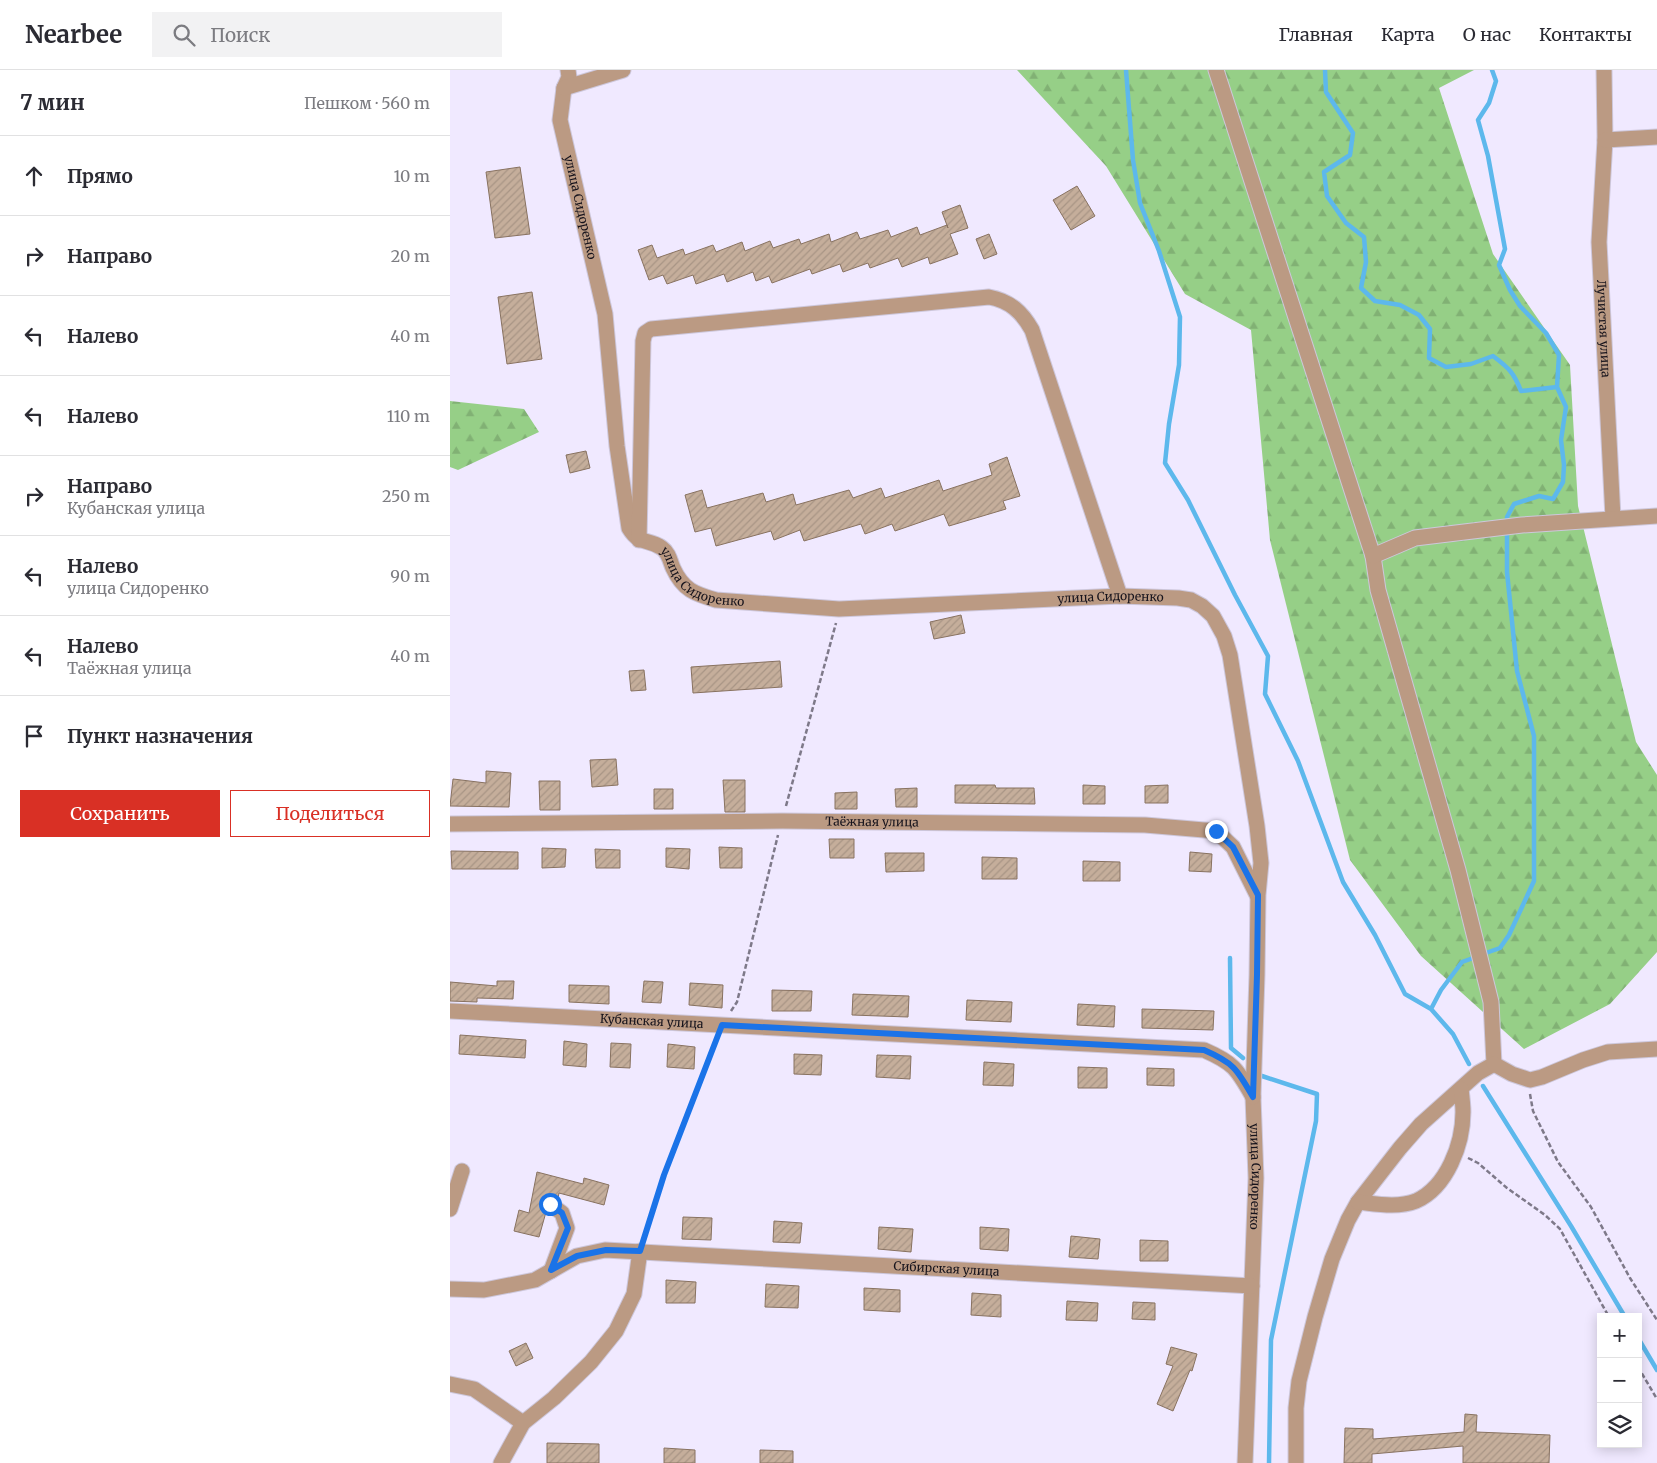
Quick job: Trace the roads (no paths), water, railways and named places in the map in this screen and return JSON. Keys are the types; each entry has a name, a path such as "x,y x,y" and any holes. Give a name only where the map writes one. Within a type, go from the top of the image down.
{"street":[{"name":"улица Сидоренко","path":"568,70 569,76 564,88 560,120 605,314 617,446 629,528 639,540 656,544 667,553 673,569 687,588 716,600 839,610 1120,596 1178,598 1191,600 1202,606 1213,616 1224,636 1230,655 1261,863 1258,895 1253,1097 1256,1178 1245,1463"},
{"path":"564,88 623,70"},
{"path":"1216,70 1374,556 1378,590 1458,870 1491,1002 1494,1064"},
{"name":"Лучистая улица","path":"1604,70 1605,140 1599,242 1613,518"},
{"path":"1605,140 1657,137"},
{"path":"639,540 643,341 645,333 651,329 989,297 999,299 1013,306 1024,316 1032,330 1120,596"},
{"path":"1374,556 1415,538 1522,525 1657,516"},
{"name":"Таёжная улица","path":"450,824 801,821 1145,825 1216,831 1233,847 1258,895"},
{"name":"Кубанская улица","path":"450,1011 1204,1050 1223,1058 1239,1072 1253,1097"},
{"path":"1494,1064 1512,1074 1530,1080 1608,1052 1657,1049"},
{"path":"1296,1463 1296,1408 1299,1380 1332,1259 1348,1220 1358,1202 1421,1124 1478,1073 1494,1064"},
{"path":"1358,1202 1391,1205 1415,1201 1433,1190 1456,1152 1463,1113 1461,1089"},
{"path":"450,1209 462,1171"},
{"path":"550,1204 562,1213 568,1228 551,1270"},
{"name":"Сибирская улица","path":"450,1289 484,1290 535,1280 577,1256 606,1250 1252,1286"},
{"path":"501,1463 523,1423 554,1398 590,1362 616,1330 634,1294 640,1251"},
{"path":"450,1384 474,1389 523,1423"}],"waterway":[{"path":"1126,70 1133,160 1140,203 1159,251 1180,317 1179,365 1169,424 1165,463 1188,500 1235,595 1268,656 1265,694 1298,761 1343,882 1375,935 1405,994 1431,1009 1453,1034 1469,1064"},
{"path":"1325,70 1326,92 1353,133 1350,155 1324,172 1327,196 1346,223 1364,237 1366,262 1361,288 1375,301 1400,305 1419,315 1430,329 1429,358 1446,367 1471,364 1493,356 1510,371 1521,391 1557,387"},
{"path":"1483,954 1500,948 1509,935 1534,881 1534,736 1517,671 1507,572 1507,517 1514,504 1539,496 1553,499 1563,482 1564,465 1561,440 1566,407 1557,387 1559,355 1546,333 1520,306 1510,290 1499,265 1505,249 1488,156 1478,120 1489,103 1496,81 1492,70"},
{"path":"1431,1009 1441,990 1462,962 1476,957"},
{"path":"1230,958 1231,1048 1243,1058"},
{"path":"1262,1076 1317,1094 1316,1121 1271,1340 1269,1463"},
{"path":"1483,1086 1571,1226 1623,1313"},
{"path":"1642,1345 1657,1370"}]}
